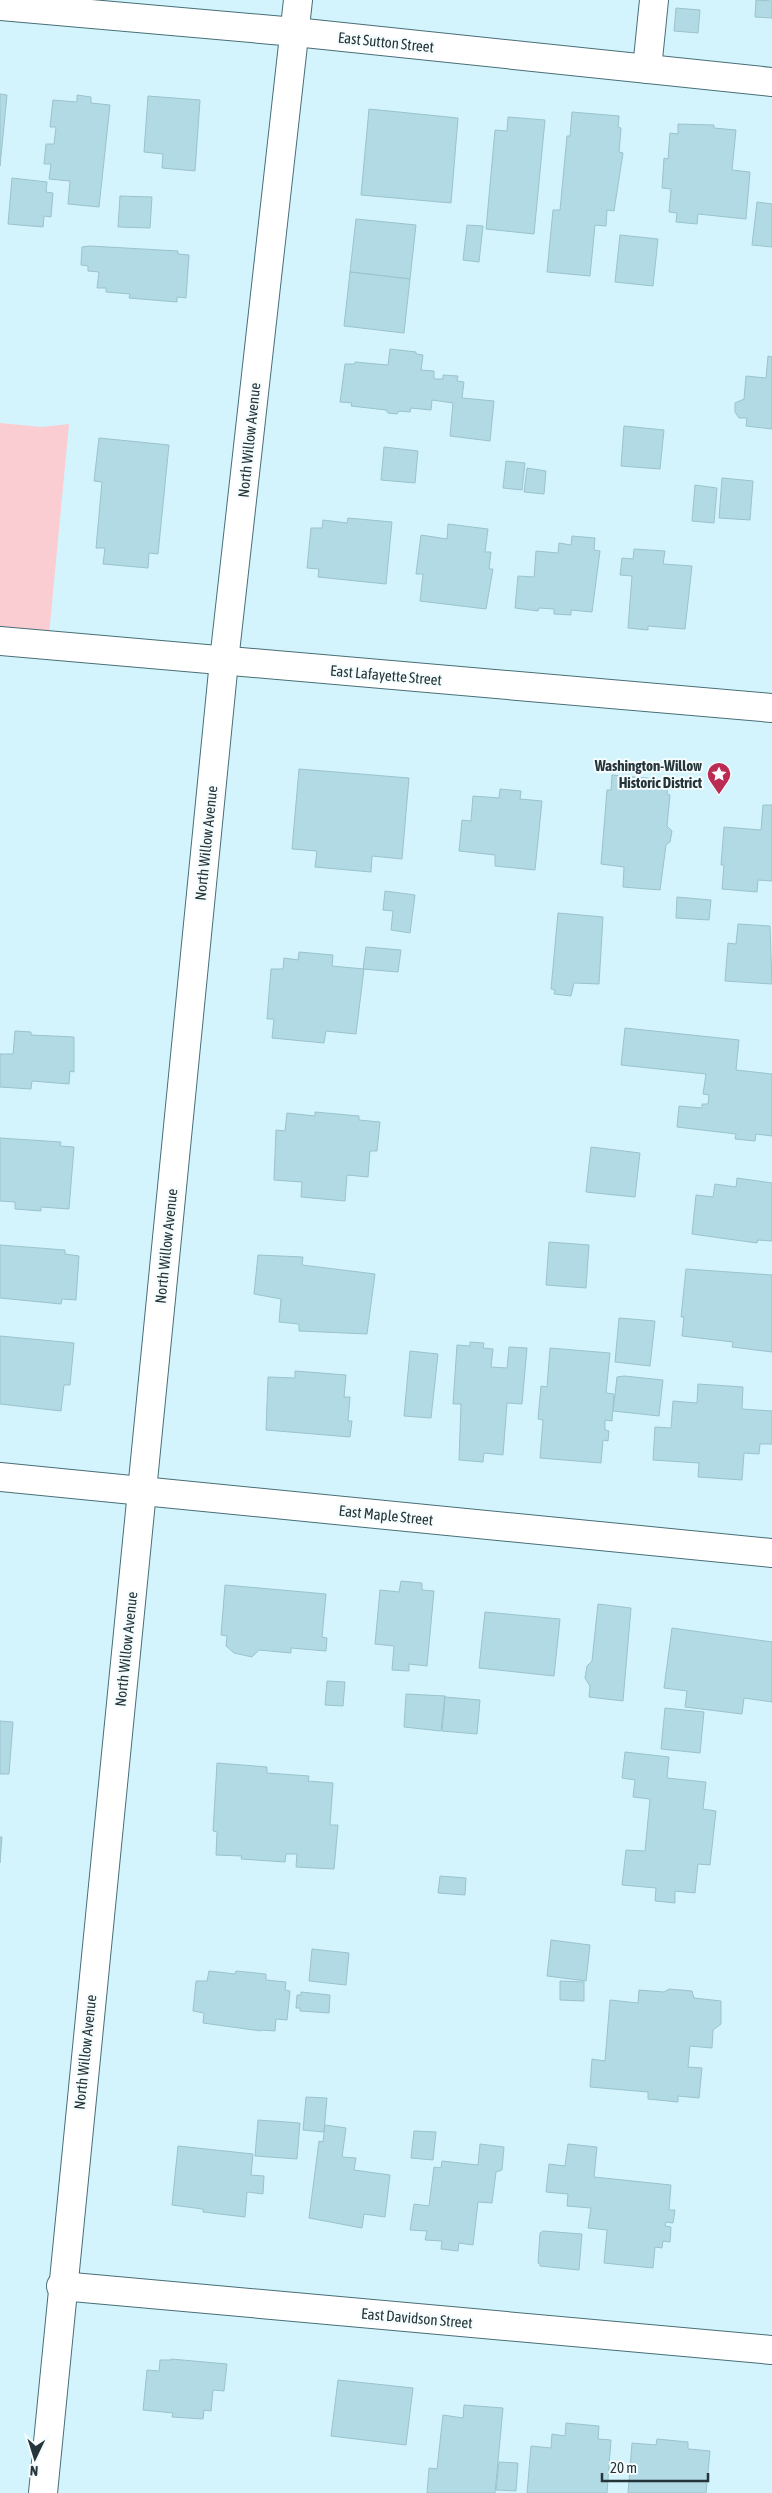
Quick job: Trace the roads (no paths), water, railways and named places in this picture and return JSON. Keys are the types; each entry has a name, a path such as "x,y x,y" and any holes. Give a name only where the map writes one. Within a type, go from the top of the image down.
{"street":[{"name":"North Willow Avenue","path":"43,2493 224,661 298,0"},
{"path":"648,69 654,0"},
{"name":"East Sutton Street","path":"0,6 295,32 772,82"},
{"name":"East Lafayette Street","path":"0,641 772,708"},
{"name":"East Maple Street","path":"0,1477 772,1553"},
{"name":"East Davidson Street","path":"62,2286 772,2350"}],"place":[{"name":"Washington-Willow Historic District","path":"719,795"}]}
